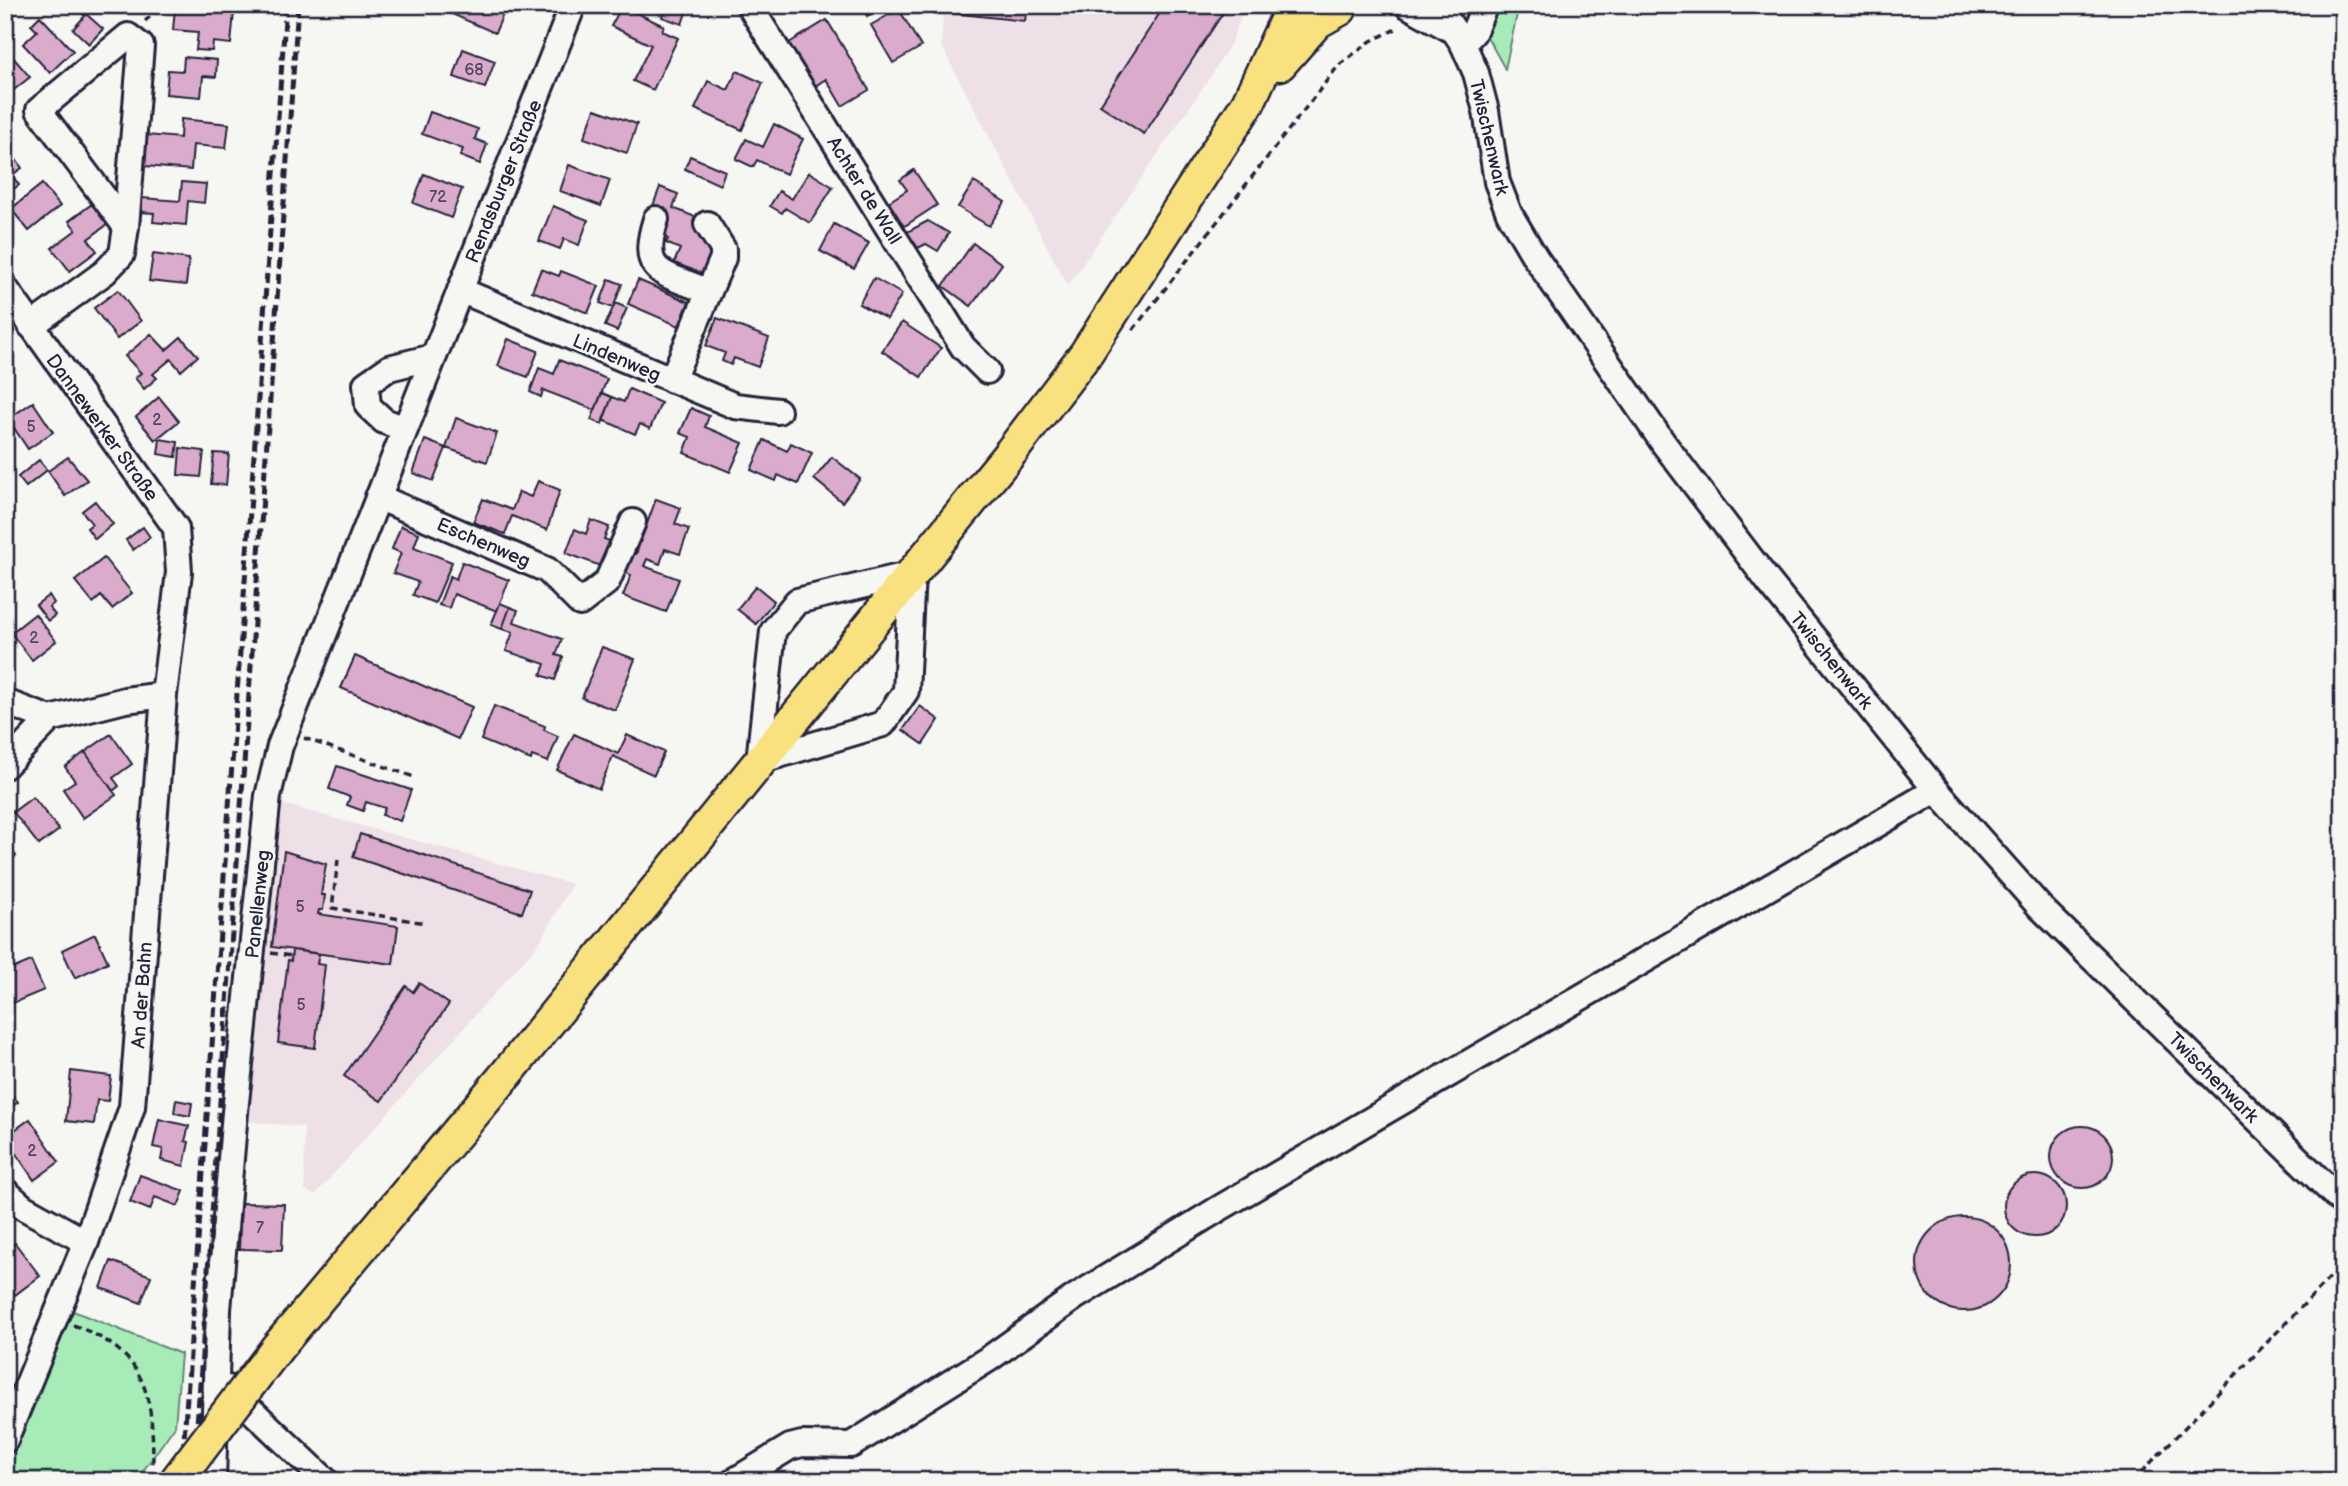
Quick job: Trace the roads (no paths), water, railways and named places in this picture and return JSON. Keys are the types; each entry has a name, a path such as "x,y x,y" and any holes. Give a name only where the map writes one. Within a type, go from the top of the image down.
{"main road":[{"path":"176,1481 277,1348 504,1077 912,574 1085,355 1248,103 1278,44 1293,5"},
{"path":"1248,103 1317,22 1344,7"}],"street":[{"name":"Rendsburger Straße","path":"433,357 573,5"},
{"path":"1406,5 1457,36 1473,33 1485,5"},
{"name":"Twischenwark","path":"1437,5 1476,72 1486,111 1497,182 1509,213 1535,257 1664,444 1768,581 1936,790 2040,907 2343,1203"},
{"name":"Achter de Wall","path":"753,6 963,347 987,371"},
{"path":"32,326 105,272 122,254 126,227 141,46 128,36 39,110 126,227"},
{"path":"656,219 648,243 649,258 656,269 709,292"},
{"path":"672,380 723,258 723,249 707,224"},
{"name":"Dannewerker Straße","path":"5,289 176,528"},
{"name":"Lindenweg","path":"460,290 735,406 778,411"},
{"path":"405,429 384,421 368,406 366,384 389,368 433,357"},
{"name":"Panellenweg","path":"213,1481 218,1310 235,1111 268,796 285,732 433,357"},
{"name":"Eschenweg","path":"378,497 547,570 580,603 607,582 633,522"},
{"name":"An der Bahn","path":"5,1440 13,1397 54,1317 86,1242 132,1107 164,695 179,572 176,528"},
{"path":"912,574 906,691 883,724 759,761 773,631 797,601 912,574"},
{"path":"5,766 50,719 125,700 164,695"},
{"path":"5,702 50,719"},
{"path":"734,1481 790,1447 802,1444 850,1445 990,1358 1075,1297 1220,1208 1936,790"},
{"path":"5,1191 23,1207 86,1242"},
{"path":"216,1378 327,1481"}],"railway":[{"path":"181,1481 286,5"},
{"path":"193,1481 298,5"}]}
